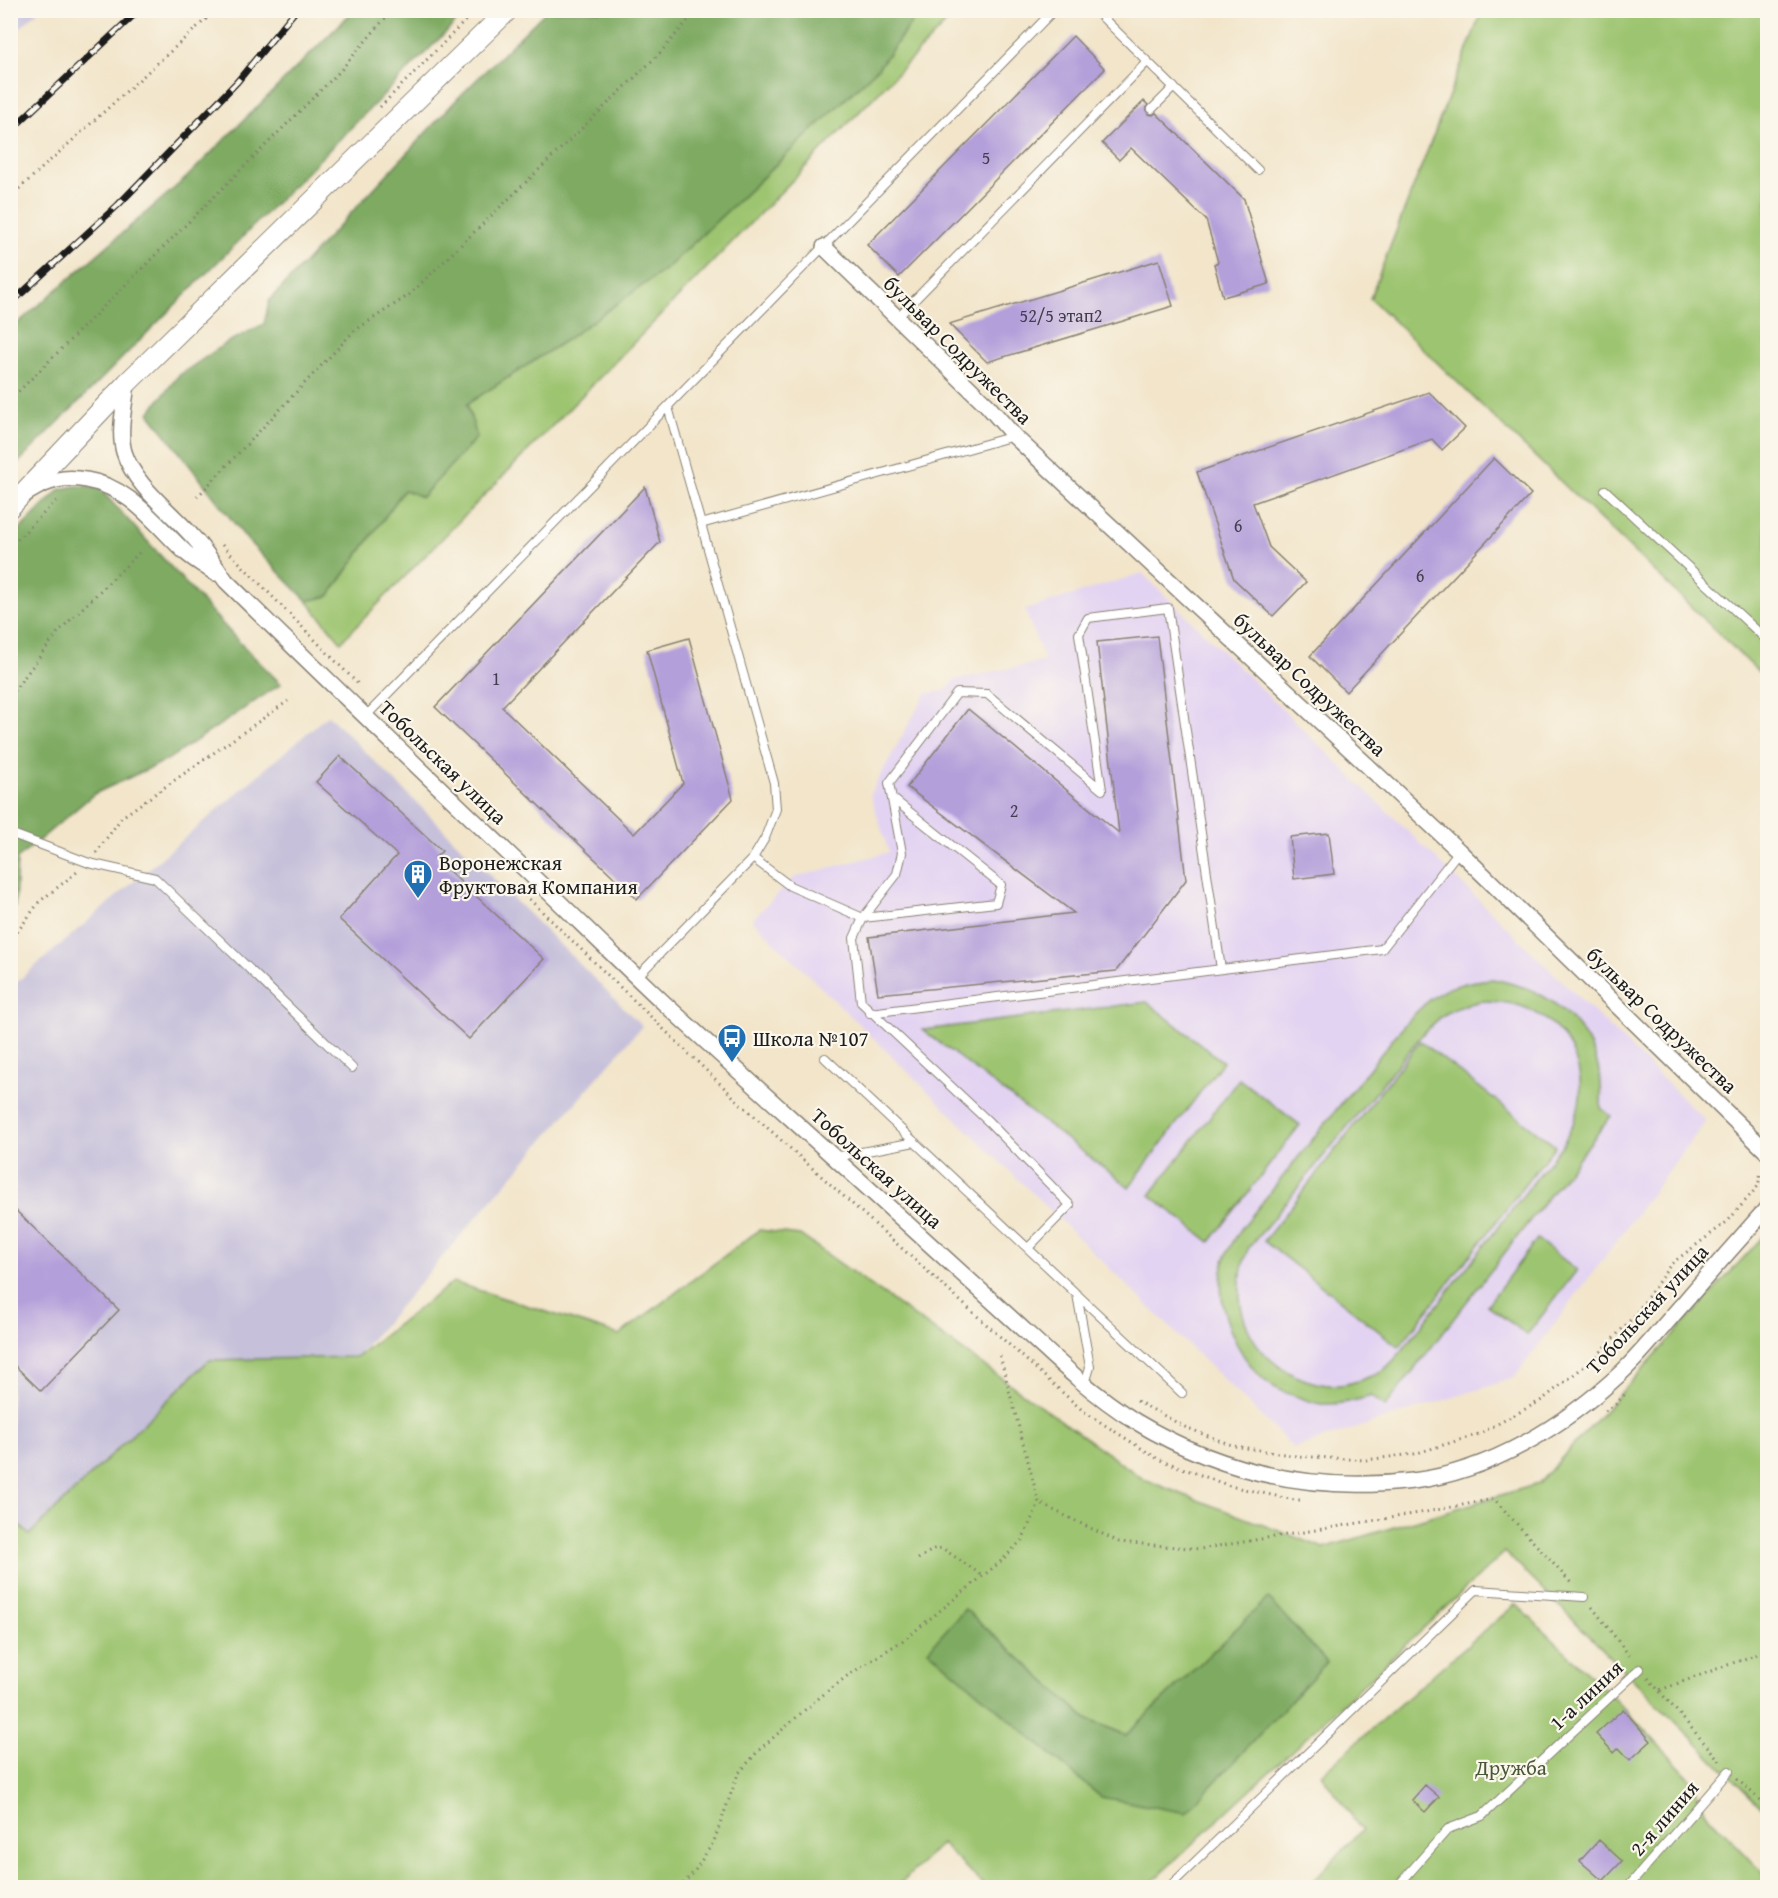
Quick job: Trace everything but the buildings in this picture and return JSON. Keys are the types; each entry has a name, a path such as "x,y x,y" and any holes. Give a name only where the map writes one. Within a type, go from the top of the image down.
{"street":[{"path":"15,503 127,383 508,10"},
{"name":"бульвар Содружества","path":"824,247 987,405 1014,436 1459,851 1767,1153"},
{"name":"Тобольская улица","path":"127,383 123,432 124,449 130,466 150,493 194,537 226,581 637,977 1085,1384 1135,1420 1207,1458 1240,1469 1317,1484 1350,1485 1413,1481 1442,1475 1478,1464 1516,1447 1573,1413 1626,1368 1767,1207"},
{"path":"15,503 34,489 62,478 96,481 110,486 130,499 187,554 226,581"}],"lane":[{"path":"365,717 1054,10"},
{"path":"1095,10 1258,170"},
{"path":"897,318 1147,62"},
{"path":"1152,109 1174,87"},
{"path":"637,977 753,858 765,838 776,810 774,783 668,407"},
{"path":"701,524 1014,436"},
{"path":"1605,490 1767,641"},
{"path":"1028,1248 1070,1205 989,1122 870,1013 861,1002 854,938 863,918 897,874 902,853 889,783 957,693 987,694 1102,790 1079,634 1088,618 1168,608 1221,969"},
{"path":"753,858 790,885 863,918 996,903 1001,885 892,798"},
{"path":"10,833 89,863 155,878 352,1068"},
{"path":"870,1013 1382,949 1459,851"},
{"path":"825,1058 1182,1393"},
{"path":"834,1158 915,1142"},
{"path":"1077,1294 1090,1367 1085,1384"},
{"path":"1168,1887 1476,1590 1584,1597"},
{"name":"1-а линия","path":"1396,1887 1448,1829 1482,1816 1640,1669"},
{"name":"2-я линия","path":"1627,1887 1728,1771"}],"path":[{"path":"10,197 216,10"},
{"path":"10,400 340,71 392,10"},
{"path":"197,497 354,331 409,295 659,54 697,10"},
{"path":"216,538 378,704"},
{"path":"10,696 59,631 142,550"},
{"path":"10,942 39,902 89,863 122,817 288,701"},
{"path":"1130,1396 1185,1427 1234,1446 1296,1456 1366,1460 1414,1454 1479,1434 1542,1400 1597,1356 1635,1315 1671,1264 1728,1221 1758,1186 1761,1172"},
{"path":"680,1887 694,1872 714,1841 738,1774 759,1750 813,1702 847,1676 905,1639 983,1576 1022,1540 1039,1503 1000,1356"},
{"path":"1039,1503 1119,1542 1200,1549 1494,1499 1584,1597 1640,1669 1728,1771 1767,1807"},
{"path":"918,1559 934,1549 942,1548 983,1576"},
{"path":"1660,1690 1767,1650"}],"shaded area":[{"path":"11,10 38,10 38,11 11,37"},
{"path":"1142,573 1706,1121 1514,1378 1294,1448 752,920 793,878 889,852 870,794 926,693 945,691 954,680 1045,661 1025,610"},
{"path":"328,715 642,1026 356,1357 209,1360 29,1535 11,1515 11,987"}],"green space":[{"path":"354,10 467,11 11,470 11,329 186,178"},
{"path":"546,11 920,11 878,68 667,268 566,340 467,404 477,437 422,497 404,490 329,596 307,601 248,541 149,413 178,376 228,342 264,324 269,301 458,98"},
{"path":"920,11 958,11 341,642 307,601 329,596 467,404 566,340 667,268 878,68"},
{"path":"1482,11 1767,11 1767,680 1370,298"},
{"path":"73,486 100,489 240,643 281,684 167,760 94,794 17,859 15,907 11,911 11,538 59,490"},
{"path":"1493,979 1528,989 1546,998 1570,1017 1580,1029 1594,1055 1601,1085 1601,1108 1611,1116 1385,1407 1372,1396 1341,1403 1320,1404 1277,1389 1267,1383 1253,1368 1230,1330 1222,1301 1221,1286 1223,1265 1229,1249 1241,1229 1404,1025 1433,997 1464,983","holes":["1481,1001 1504,1002 1526,1008 1541,1016 1565,1040 1573,1054 1580,1085 1575,1119 1563,1144 1401,1352 1384,1370 1360,1380 1337,1385 1314,1383 1286,1371 1270,1359 1257,1344 1247,1327 1240,1289 1242,1269 1248,1249 1421,1036 1448,1012"]},
{"path":"1147,1002 1223,1062 1129,1187 923,1030"},
{"path":"1420,1041 1555,1146 1399,1347 1264,1241"},
{"path":"1239,1079 1300,1125 1210,1242 1150,1195"},
{"path":"759,1230 800,1235 1145,1480 1324,1548 1538,1484 1767,1232 1767,1813 1505,1552 1146,1887 986,1887 941,1844 896,1888 11,1887 10,1515 29,1535 209,1360 356,1357 453,1282 619,1335","holes":["1268,1598 1101,1797 929,1650 965,1609 1087,1719 1126,1735"]},
{"path":"1537,1239 1577,1270 1527,1335 1487,1305"},
{"path":"1268,1598 1327,1662 1186,1813 1101,1797 928,1650 965,1609 1087,1719 1126,1735"},
{"name":"Дружба","path":"1516,1604 1616,1700 1692,1780 1706,1813 1768,1878 1767,1888 1306,1888 1362,1830 1321,1774"}],"railway":[{"path":"10,131 139,10"},
{"path":"10,304 118,205 237,82 296,10"}],"place":[{"name":"Воронежская Фруктовая Компания","path":"418,900"},
{"name":"Школа №107","path":"732,1064"}]}
